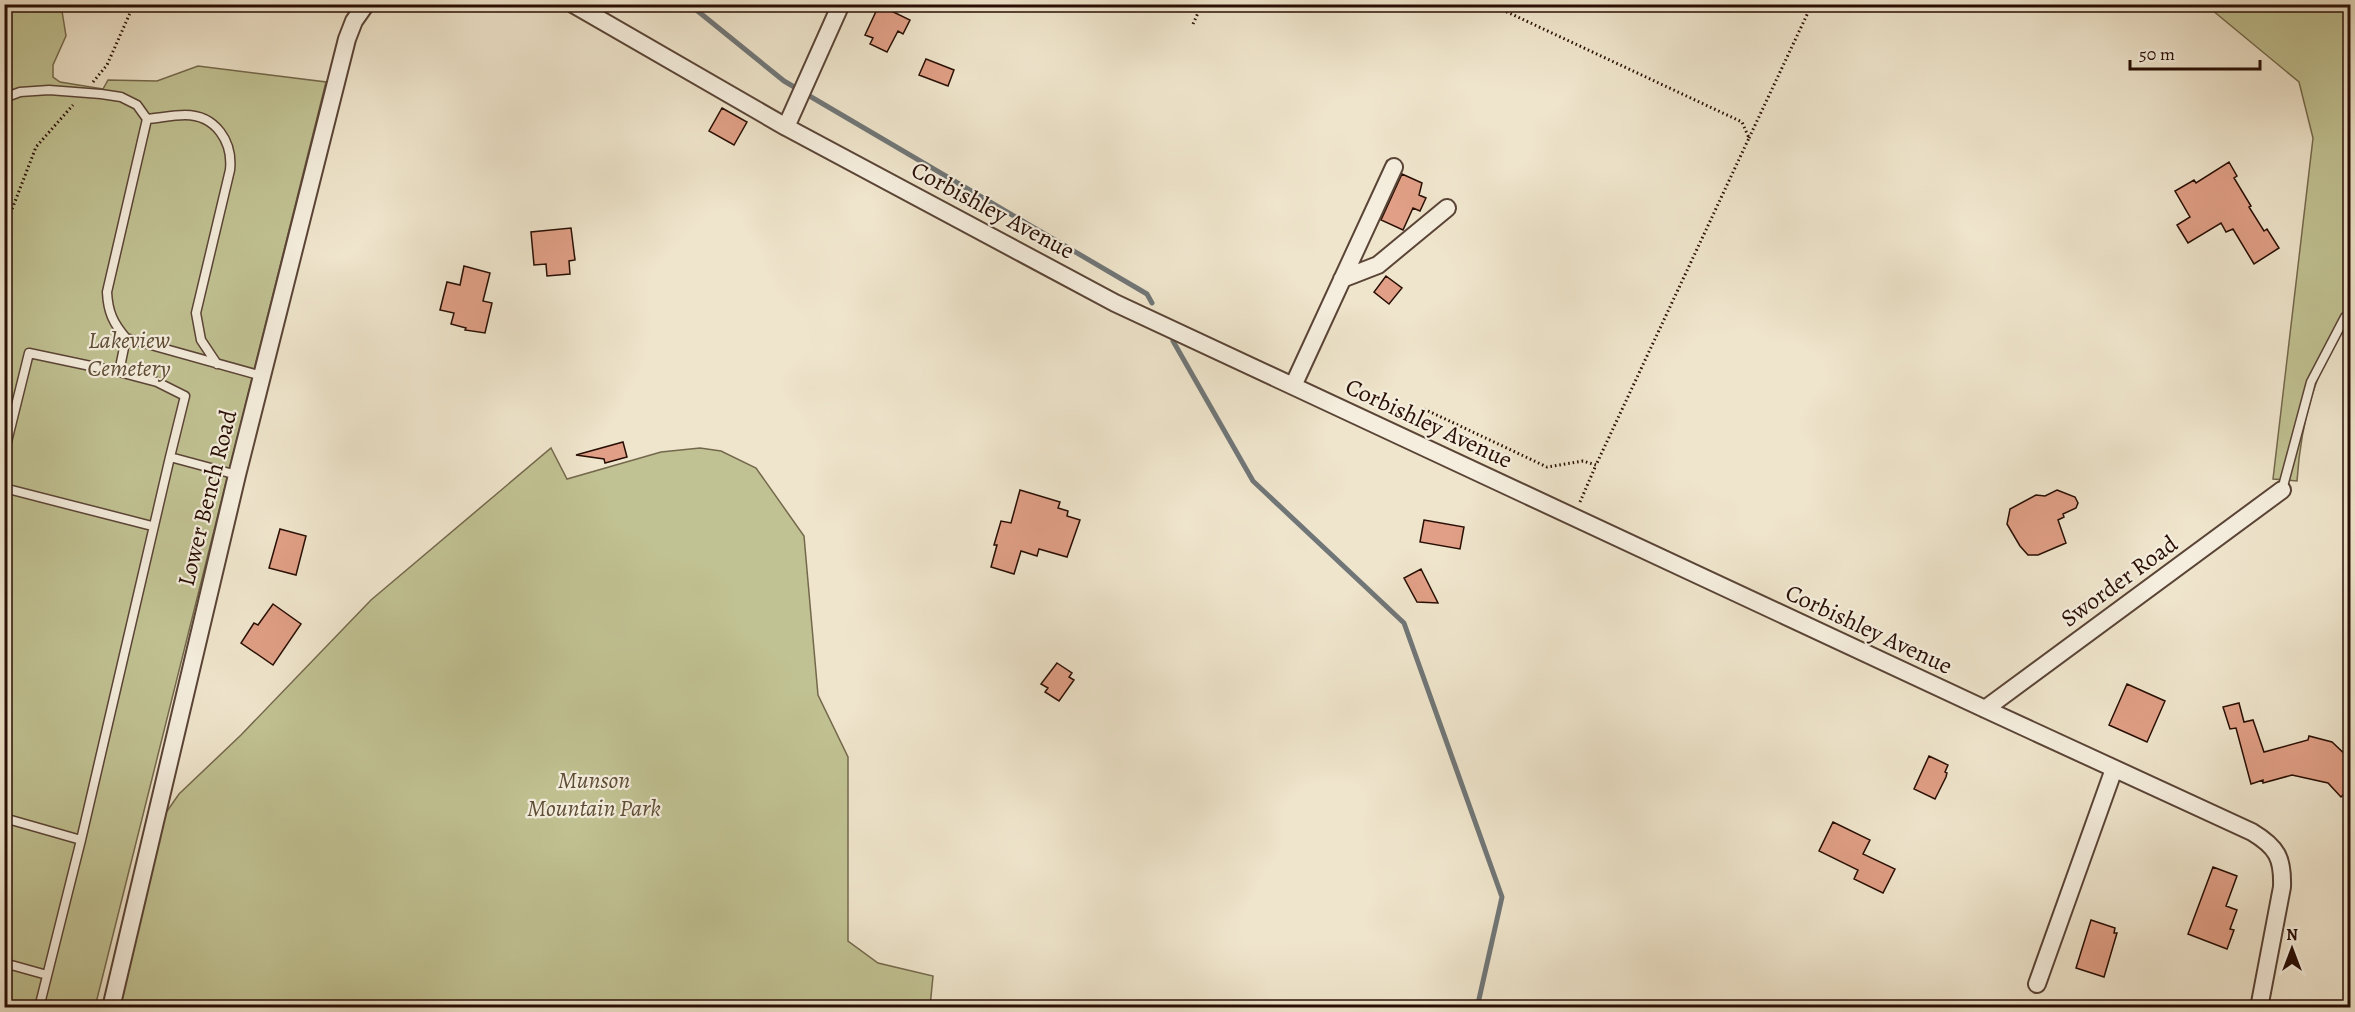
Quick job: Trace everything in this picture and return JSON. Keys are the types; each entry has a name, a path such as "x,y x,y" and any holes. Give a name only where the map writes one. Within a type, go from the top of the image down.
{"street":[{"name":"Lower Bench Road","path":"111,1008 261,376 347,39 354,21 366,4"},
{"name":"Corbishley Avenue","path":"573,4 786,127 1115,303 1985,710 2252,832 2267,841 2278,854 2281,863 2282,887 2259,1008"},
{"path":"786,127 841,4"},
{"path":"1293,386 1394,167"},
{"path":"1342,279 1378,265 1447,208"},
{"name":"Sworder Road","path":"1985,710 2282,490"},
{"path":"2037,984 2114,769"}],"lane":[{"path":"4,98 20,92 49,90 121,97 137,105 147,119 107,292 108,309 114,324 126,338 261,376"},
{"path":"147,119 185,115 200,117 221,132 230,149 230,170 196,313 201,340 217,364"},
{"path":"2282,490 2311,382 2345,317 2350,314"},
{"path":"118,372 126,338"},
{"path":"4,454 29,352 157,382 185,396 152,526 81,840 39,1008"},
{"path":"170,457 237,475"},
{"path":"4,488 152,526"},
{"path":"4,818 81,840"},
{"path":"4,963 47,975"}],"path":[{"path":"4,230 36,147 107,65 134,4"},
{"path":"1193,24 1202,4"},
{"path":"1490,4 1742,122 1749,138"},
{"path":"1574,517 1596,465 1812,4"},
{"path":"1424,409 1547,467 1583,461 1596,465"}],"green space":[{"name":"Lakeview Cemetery","path":"5,5 61,5 66,36 53,65 53,77 60,82 103,89 108,80 157,81 198,66 326,82 95,1007 5,1008"},
{"path":"2206,5 2350,5 2350,315 2328,354 2312,394 2302,436 2297,481 2273,479 2313,138 2299,82"},
{"name":"Munson Mountain Park","path":"551,448 567,479 661,452 700,448 721,451 756,468 804,536 818,695 848,757 848,941 878,963 933,976 930,1007 111,1008 158,824 179,794 241,735 371,600"}],"building":[{"path":"879,5 910,20 903,34 898,31 887,52 870,44 873,38 865,35"},
{"path":"926,59 954,70 948,86 919,75"},
{"path":"722,108 747,122 734,145 709,131"},
{"path":"2229,162 2237,176 2234,178 2251,206 2249,207 2264,231 2267,229 2279,248 2254,264 2233,229 2226,232 2221,223 2188,243 2177,225 2190,217 2175,191 2194,180 2196,183"},
{"path":"1402,174 1422,183 1419,195 1426,198 1420,211 1413,208 1403,230 1381,220"},
{"path":"571,228 575,260 569,261 570,274 547,276 546,264 534,265 531,232"},
{"path":"464,266 490,273 483,301 492,303 485,333 465,330 466,328 451,324 454,313 440,310 447,282 460,285"},
{"path":"1386,276 1402,288 1389,304 1374,292"},
{"path":"623,442 627,457 605,463 604,459 576,455"},
{"path":"1020,490 1060,502 1058,508 1068,511 1067,516 1080,520 1067,557 1039,549 1037,556 1021,551 1014,574 991,567 1001,521 1011,523"},
{"path":"2057,490 2075,497 2078,503 2076,508 2063,514 2064,517 2058,520 2066,543 2038,555 2028,555 2007,524 2010,509 2036,495 2045,496"},
{"path":"1424,520 1464,527 1460,549 1420,542"},
{"path":"280,529 306,536 296,575 269,568"},
{"path":"1421,569 1438,603 1417,602 1404,578"},
{"path":"273,604 301,624 273,665 241,643 254,623 258,625"},
{"path":"1057,663 1072,673 1069,677 1074,680 1059,701 1045,692 1048,688 1041,684"},
{"path":"2127,684 2165,701 2147,742 2109,725"},
{"path":"2239,703 2244,722 2253,720 2264,752 2308,740 2309,736 2332,742 2350,759 2350,801 2344,794 2341,797 2328,783 2292,775 2251,784 2236,728 2230,729 2223,707"},
{"path":"1929,756 1948,765 1945,772 1946,777 1935,799 1914,789"},
{"path":"1833,822 1870,840 1863,854 1895,869 1883,893 1854,879 1858,870 1819,851"},
{"path":"2213,867 2237,876 2226,906 2237,910 2230,929 2234,930 2227,949 2188,934"},
{"path":"2091,920 2115,928 2114,933 2117,933 2104,977 2076,968"}],"waterway":[{"path":"689,4 784,81 1147,294 1152,303"},
{"path":"2347,4 2350,7"},
{"path":"1173,341 1253,481 1404,623 1502,897 1477,1008"}]}
